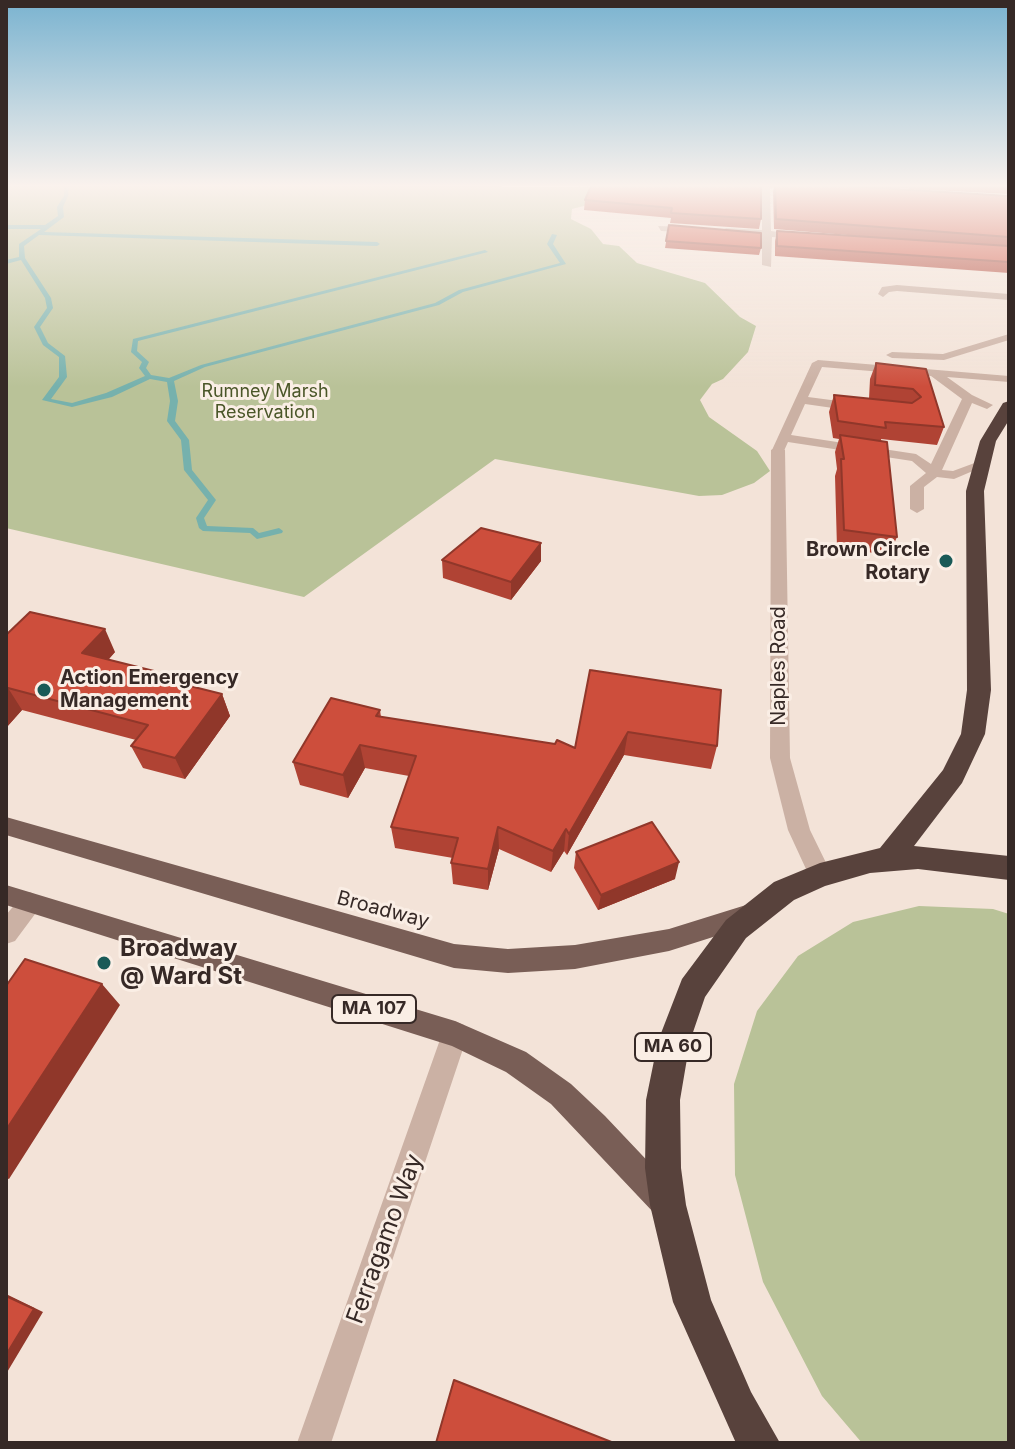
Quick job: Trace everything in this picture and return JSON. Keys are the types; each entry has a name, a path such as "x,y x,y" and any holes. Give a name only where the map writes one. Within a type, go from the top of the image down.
{"highway":[{"path":"888,859 953,776 973,734 979,690 974,519 980,465 988,441 1009,406"},
{"path":"888,859 948,859 1009,868"},
{"name":"MA 60","path":"759,1443 737,1406 697,1315 677,1252 663,1168 663,1100 674,1041 693,989 705,968 720,947 753,914 784,891 820,875 888,859"}],"main road":[{"name":"Broadway","path":"6,826 454,956 508,961 623,951 711,929 753,914"},
{"name":"MA 107","path":"18,899 455,1034 516,1062 561,1094 668,1205"}],"street":[{"path":"767,252 767,265"},
{"name":"Naples Road","path":"781,444 780,758 799,830 820,875"},
{"path":"6,933 18,899"},
{"name":"Ferragamo Way","path":"314,1443 455,1034"}],"lane":[{"path":"883,294 885,289 897,288 1009,297"},
{"path":"895,369 892,351 944,357 1009,337"},
{"path":"980,465 954,475 934,473 916,458 781,444 818,363 1009,379"},
{"path":"932,373 968,398 987,405"},
{"path":"917,509 917,486 934,473 968,398"},
{"path":"801,400 876,409"}],"green space":[{"name":"Rumney Marsh Reservation","path":"6,252 625,252 637,263 705,283 740,317 756,326 748,352 723,379 712,384 700,400 709,417 757,451 770,471 754,483 722,495 699,496 495,459 304,597 6,528"},
{"path":"919,906 993,909 1009,914 1009,1443 862,1443 822,1396 763,1282 735,1175 734,1084 757,1011 798,956 853,922"}],"building":[{"path":"858,252 1009,252 1009,262"},
{"path":"876,363 926,369 944,427 885,422 886,428 838,421 834,395 912,403 921,397 913,389 875,385"},
{"path":"840,435 887,442 897,537 844,530 841,459 844,459"},
{"path":"481,528 541,543 511,582 442,560"},
{"path":"30,612 105,629 82,653 154,671 150,676 222,694 175,758 131,746 148,725 8,688 6,690 6,635"},
{"path":"590,670 721,690 717,746 628,732 569,834 566,829 553,851 498,827 488,869 451,863 458,838 391,827 416,756 360,745 343,775 293,762 331,698 380,710 376,716 555,744 557,740 575,748"},
{"path":"652,822 679,862 601,895 576,852"},
{"path":"25,959 102,984 6,1130 6,986"},
{"path":"6,1296 34,1309 6,1355"},
{"path":"454,1380 614,1443 436,1443"}],"waterway":[{"path":"22,252 22,258"},
{"path":"149,377 142,368 146,362 134,352 135,340 485,252"},
{"path":"170,380 203,366 437,304 461,291 563,264 555,252"},
{"path":"6,262 22,258"},
{"path":"22,258 48,298 50,308 37,327 45,344 62,356 63,377 46,400 72,405 109,395 149,377"},
{"path":"149,377 170,380"},
{"path":"170,380 174,401 171,421 185,440 188,470 212,500 200,518 203,528 253,531 257,536 279,531"}],"place":[{"name":"Brown Circle Rotary","path":"946,561"},
{"name":"Action Emergency Management","path":"44,690"},
{"name":"Broadway @ Ward St","path":"104,963"}]}
